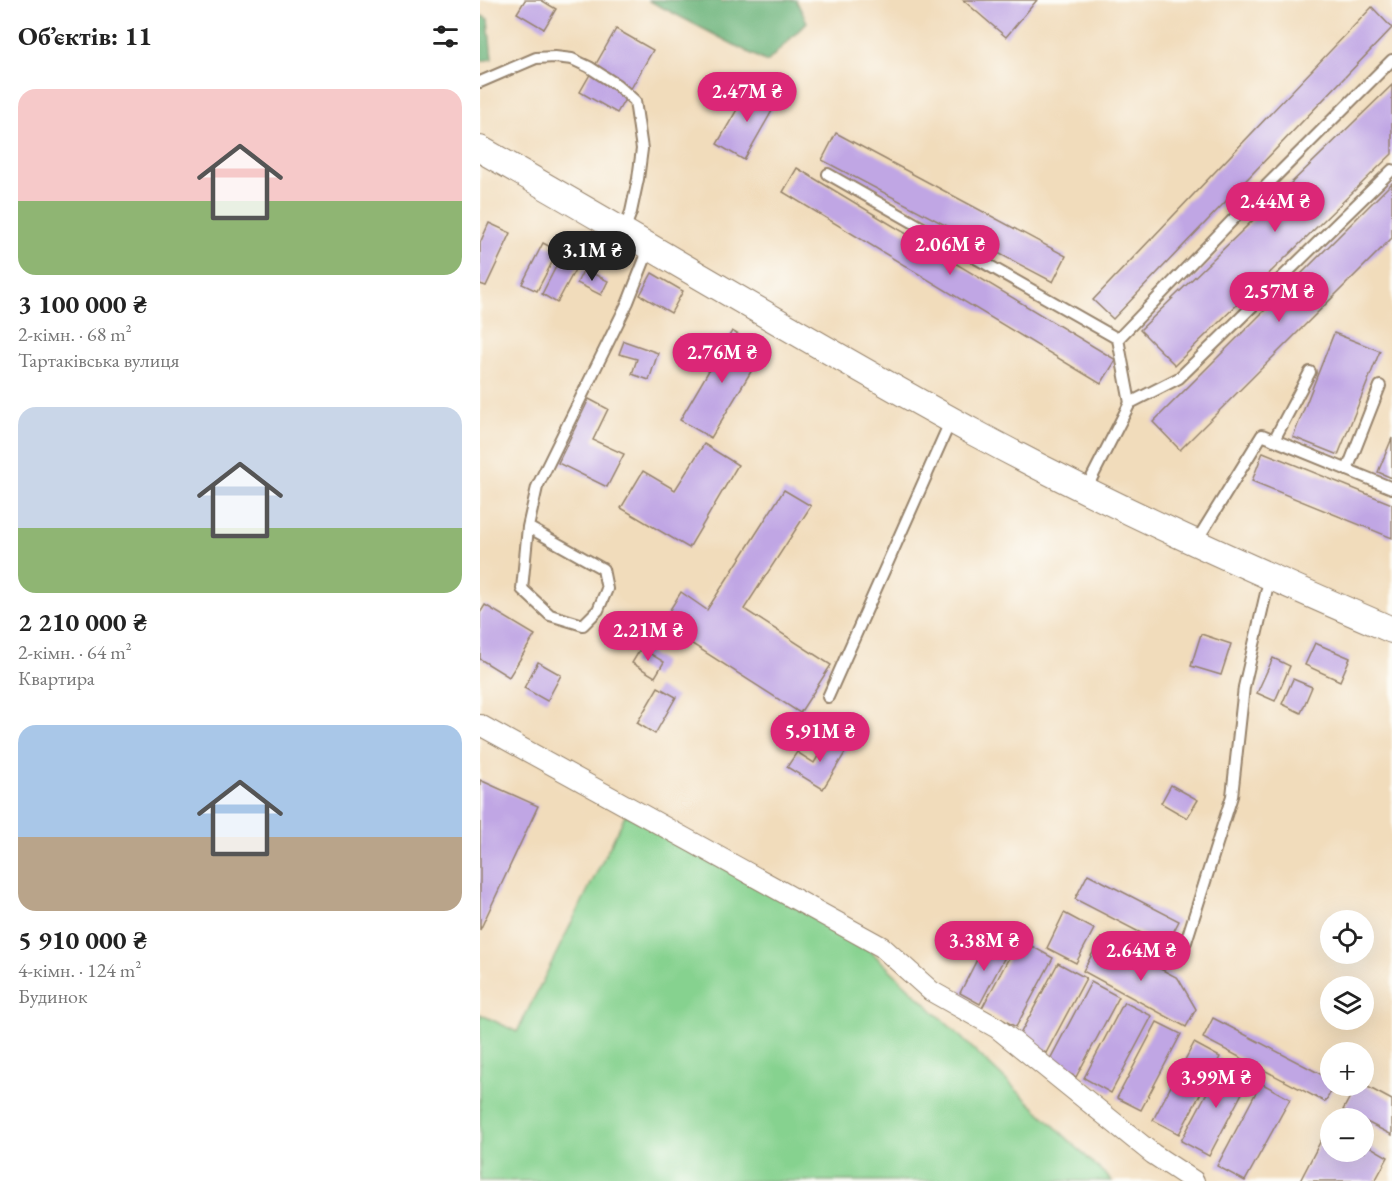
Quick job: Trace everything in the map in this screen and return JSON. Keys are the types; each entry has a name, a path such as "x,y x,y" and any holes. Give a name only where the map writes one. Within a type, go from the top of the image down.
{"street":[{"path":"480,150 976,434 1196,543 1392,630"},
{"path":"480,725 882,947 931,991 997,1028 1153,1154 1194,1181"}],"lane":[{"path":"480,82 536,58 572,59 617,85 635,101 642,149 638,179 624,231"},
{"path":"1118,339 1247,205 1392,60"},
{"path":"1086,489 1130,403 1179,378 1392,170"},
{"path":"828,174 1118,339 1130,403"},
{"path":"528,527 603,569 607,590 598,610 583,625 550,615 522,589 528,527 537,487 628,302 650,246"},
{"path":"1274,440 1310,372"},
{"path":"1347,470 1380,386"},
{"path":"828,697 951,419"},
{"path":"1196,543 1262,435 1392,488"},
{"path":"1186,942 1232,796 1244,687 1270,576"}],"green space":[{"path":"648,0 721,0 722,2 796,0 807,22 767,62"},
{"path":"480,15 488,19 492,59 482,61 480,58"},
{"path":"626,814 863,944 1112,1181 480,1181 480,1014 517,1032"}],"building":[{"path":"525,0 541,0 556,9 544,29 517,13"},
{"path":"963,0 1037,0 1006,37"},
{"path":"1372,7 1392,28 1113,319 1093,300"},
{"path":"616,29 653,50 617,113 580,92"},
{"path":"1392,85 1392,154 1175,365 1140,330"},
{"path":"750,87 777,102 744,160 717,144"},
{"path":"836,133 1066,256 1053,282 822,160"},
{"path":"797,168 1116,360 1101,384 783,192"},
{"path":"1392,183 1392,238 1180,450 1153,422"},
{"path":"489,223 511,233 486,286 480,284 480,243"},
{"path":"543,243 558,251 537,291 522,284"},
{"path":"562,255 578,264 557,303 542,294"},
{"path":"584,269 608,281 601,295 577,283"},
{"path":"652,273 683,291 671,313 640,295"},
{"path":"732,331 764,350 711,438 680,420"},
{"path":"1334,333 1380,351 1338,455 1293,437"},
{"path":"624,341 658,353 649,380 632,374 637,359 619,354"},
{"path":"589,399 608,409 593,440 624,454 607,487 558,463"},
{"path":"1392,438 1392,478 1378,472"},
{"path":"704,444 738,465 689,548 621,508 643,471 675,490"},
{"path":"1263,452 1392,504 1392,538 1252,481"},
{"path":"784,490 811,506 744,609 831,665 800,713 661,624 681,592 707,610"},
{"path":"485,605 535,635 509,677 480,659 480,613"},
{"path":"1201,634 1231,644 1221,675 1191,666"},
{"path":"1315,643 1350,658 1340,681 1305,665"},
{"path":"641,648 664,662 655,677 632,663"},
{"path":"1273,658 1290,666 1275,701 1257,693"},
{"path":"538,662 561,675 547,701 524,688"},
{"path":"1293,679 1312,687 1301,713 1282,704"},
{"path":"658,687 676,697 655,734 637,723"},
{"path":"830,736 848,748 823,789 787,767 797,752 814,763"},
{"path":"480,780 538,806 480,930"},
{"path":"1171,785 1198,800 1187,818 1161,803"},
{"path":"1088,874 1179,921 1166,946 1075,899"},
{"path":"1064,913 1094,929 1076,963 1047,948"},
{"path":"1101,938 1178,978 1196,1009 1186,1027 1083,971"},
{"path":"1019,939 1053,958 1016,1027 982,1008"},
{"path":"987,940 1008,951 980,1004 960,993"},
{"path":"1058,963 1086,978 1046,1053 1018,1038"},
{"path":"1091,982 1119,997 1076,1077 1048,1063"},
{"path":"1124,1002 1152,1016 1111,1093 1084,1078"},
{"path":"1213,1018 1320,1074 1320,1096 1328,1096 1325,1102 1203,1038"},
{"path":"1157,1022 1181,1034 1141,1110 1117,1098"},
{"path":"1194,1043 1220,1057 1179,1134 1153,1120"},
{"path":"1224,1061 1251,1076 1209,1156 1181,1141"},
{"path":"1261,1083 1290,1099 1245,1181 1217,1166"},
{"path":"1374,1090 1392,1100 1392,1135 1374,1126 1374,1108 1344,1108 1351,1096 1374,1096"},
{"path":"1320,1142 1320,1162 1374,1162 1374,1149 1388,1157 1375,1181 1300,1181"}]}
